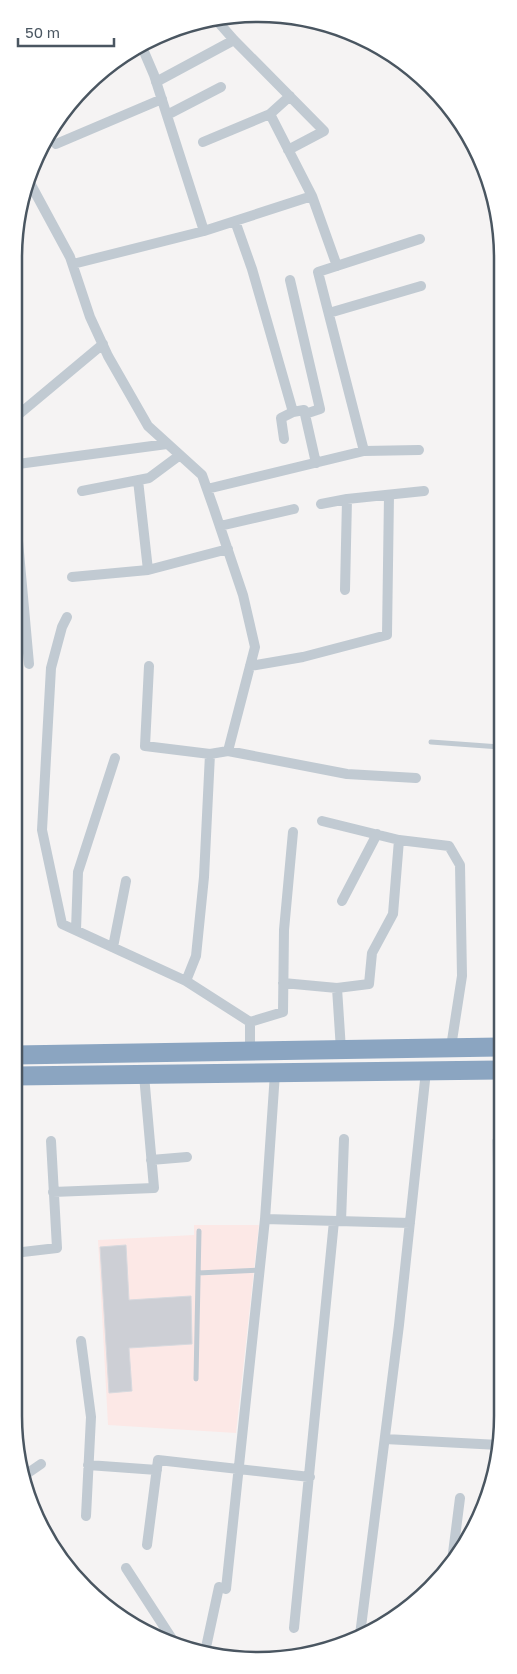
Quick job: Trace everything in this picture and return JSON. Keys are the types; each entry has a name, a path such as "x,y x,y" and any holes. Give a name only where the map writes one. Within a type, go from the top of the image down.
{"highway":[{"path":"22,1055 494,1047"},
{"path":"22,1076 494,1070"}],"street":[{"path":"221,26 324,131 288,150"},
{"path":"156,82 234,40"},
{"path":"144,52 162,99 204,231"},
{"path":"167,115 221,87"},
{"path":"203,142 270,114 290,96"},
{"path":"56,144 162,99"},
{"path":"270,114 312,196 337,266"},
{"path":"33,189 70,257 90,317 103,344 148,426 202,475 228,549 243,595 255,647 228,751"},
{"path":"73,264 204,231 312,196"},
{"path":"235,221 252,269 293,412"},
{"path":"364,451 318,272 420,239"},
{"path":"290,280 320,409 305,414"},
{"path":"329,313 421,286"},
{"path":"22,412 103,344"},
{"path":"284,439 281,418 293,412 304,410 316,463"},
{"path":"22,463 167,444"},
{"path":"207,489 364,451 419,450"},
{"path":"82,491 149,478 180,455"},
{"path":"138,480 148,570"},
{"path":"321,504 424,491"},
{"path":"250,666 304,657 388,636 389,495"},
{"path":"346,590 347,500"},
{"path":"220,526 294,509"},
{"path":"72,577 148,570 228,549"},
{"path":"22,586 29,664"},
{"path":"68,617 62,627 51,668 42,830 62,924 186,981 250,1022 283,1012 284,930 293,832"},
{"path":"149,666 145,746 210,754 228,751 347,774 416,778"},
{"path":"186,981 196,956 204,877 210,754"},
{"path":"76,930 78,872 115,758"},
{"path":"322,821 398,840 449,846 460,865 462,976 451,1047"},
{"path":"342,901 377,834"},
{"path":"283,982 338,988 369,984 372,953 394,914 398,840"},
{"path":"113,948 126,881"},
{"path":"338,988 341,1050"},
{"path":"250,1022 250,1052"},
{"path":"361,1628 385,1438 426,1070"},
{"path":"206,1646 219,1587 226,1589 265,1219 276,1073"},
{"path":"53,1192 154,1188 144,1075"},
{"path":"294,1628 344,1139"},
{"path":"22,1252 56,1248 51,1141"},
{"path":"151,1160 187,1157"},
{"path":"265,1219 410,1223"},
{"path":"81,1341 91,1418 86,1516"},
{"path":"385,1438 492,1445"},
{"path":"147,1545 158,1460 310,1477"},
{"path":"30,1472 41,1464"},
{"path":"88,1466 157,1470"},
{"path":"454,1549 460,1498"},
{"path":"126,1568 169,1634"}],"lane":[{"path":"431,742 494,747"},
{"path":"196,1379 199,1231"},
{"path":"198,1273 260,1270"}],"shaded area":[{"path":"194,1225 259,1225 236,1433 108,1425 98,1240 194,1235"}],"building":[{"path":"126,1245 129,1300 191,1296 192,1344 129,1348 132,1391 109,1393 100,1247"}]}
